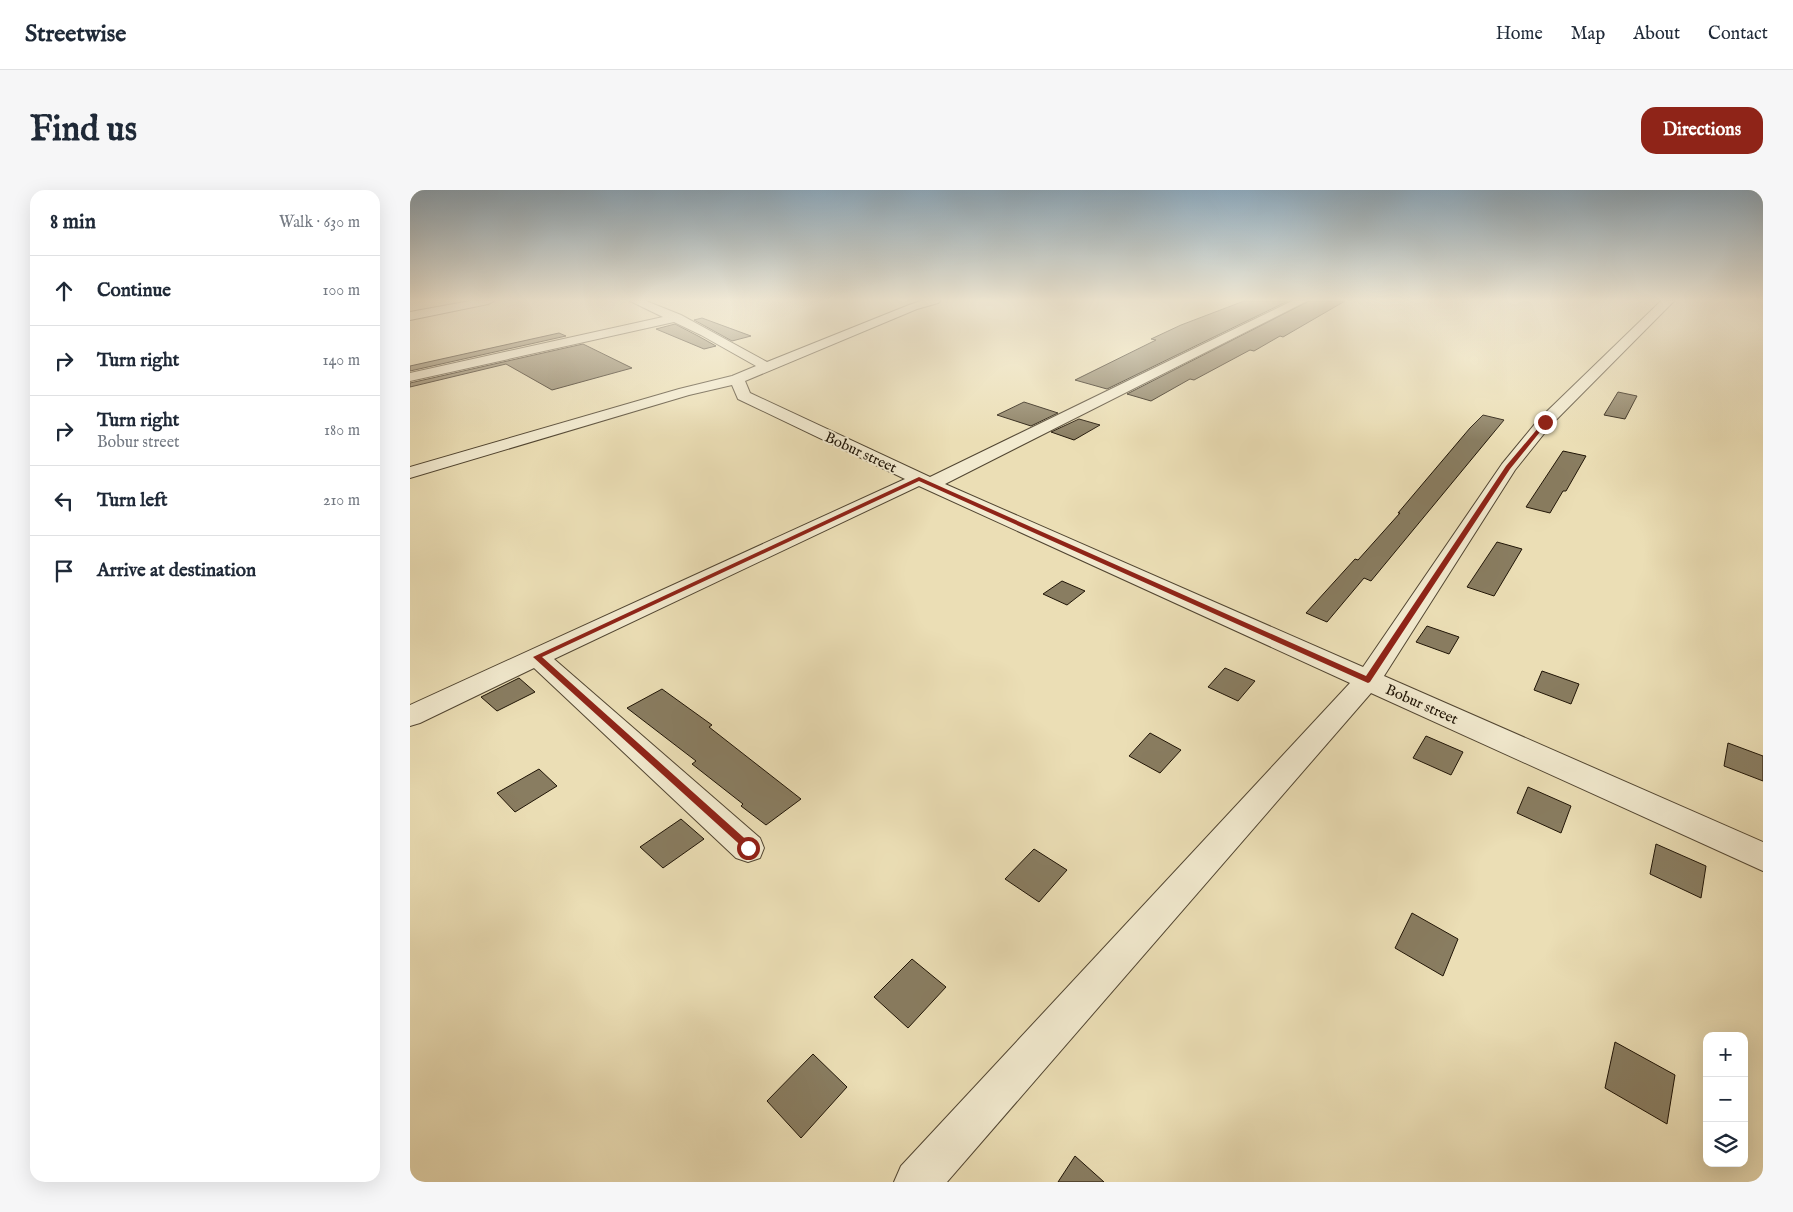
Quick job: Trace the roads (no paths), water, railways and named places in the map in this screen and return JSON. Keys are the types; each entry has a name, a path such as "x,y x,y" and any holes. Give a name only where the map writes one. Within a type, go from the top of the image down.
{"street":[{"path":"410,377 544,347"},
{"path":"731,347 765,366"},
{"path":"410,472 684,392 737,379 812,347"},
{"path":"410,716 925,482 1206,347"},
{"path":"917,1182 1368,680 1508,468 1545,422 1621,347"},
{"name":"Bobur street","path":"737,379 743,396 925,482 1763,857"},
{"path":"537,657 748,848"}]}
